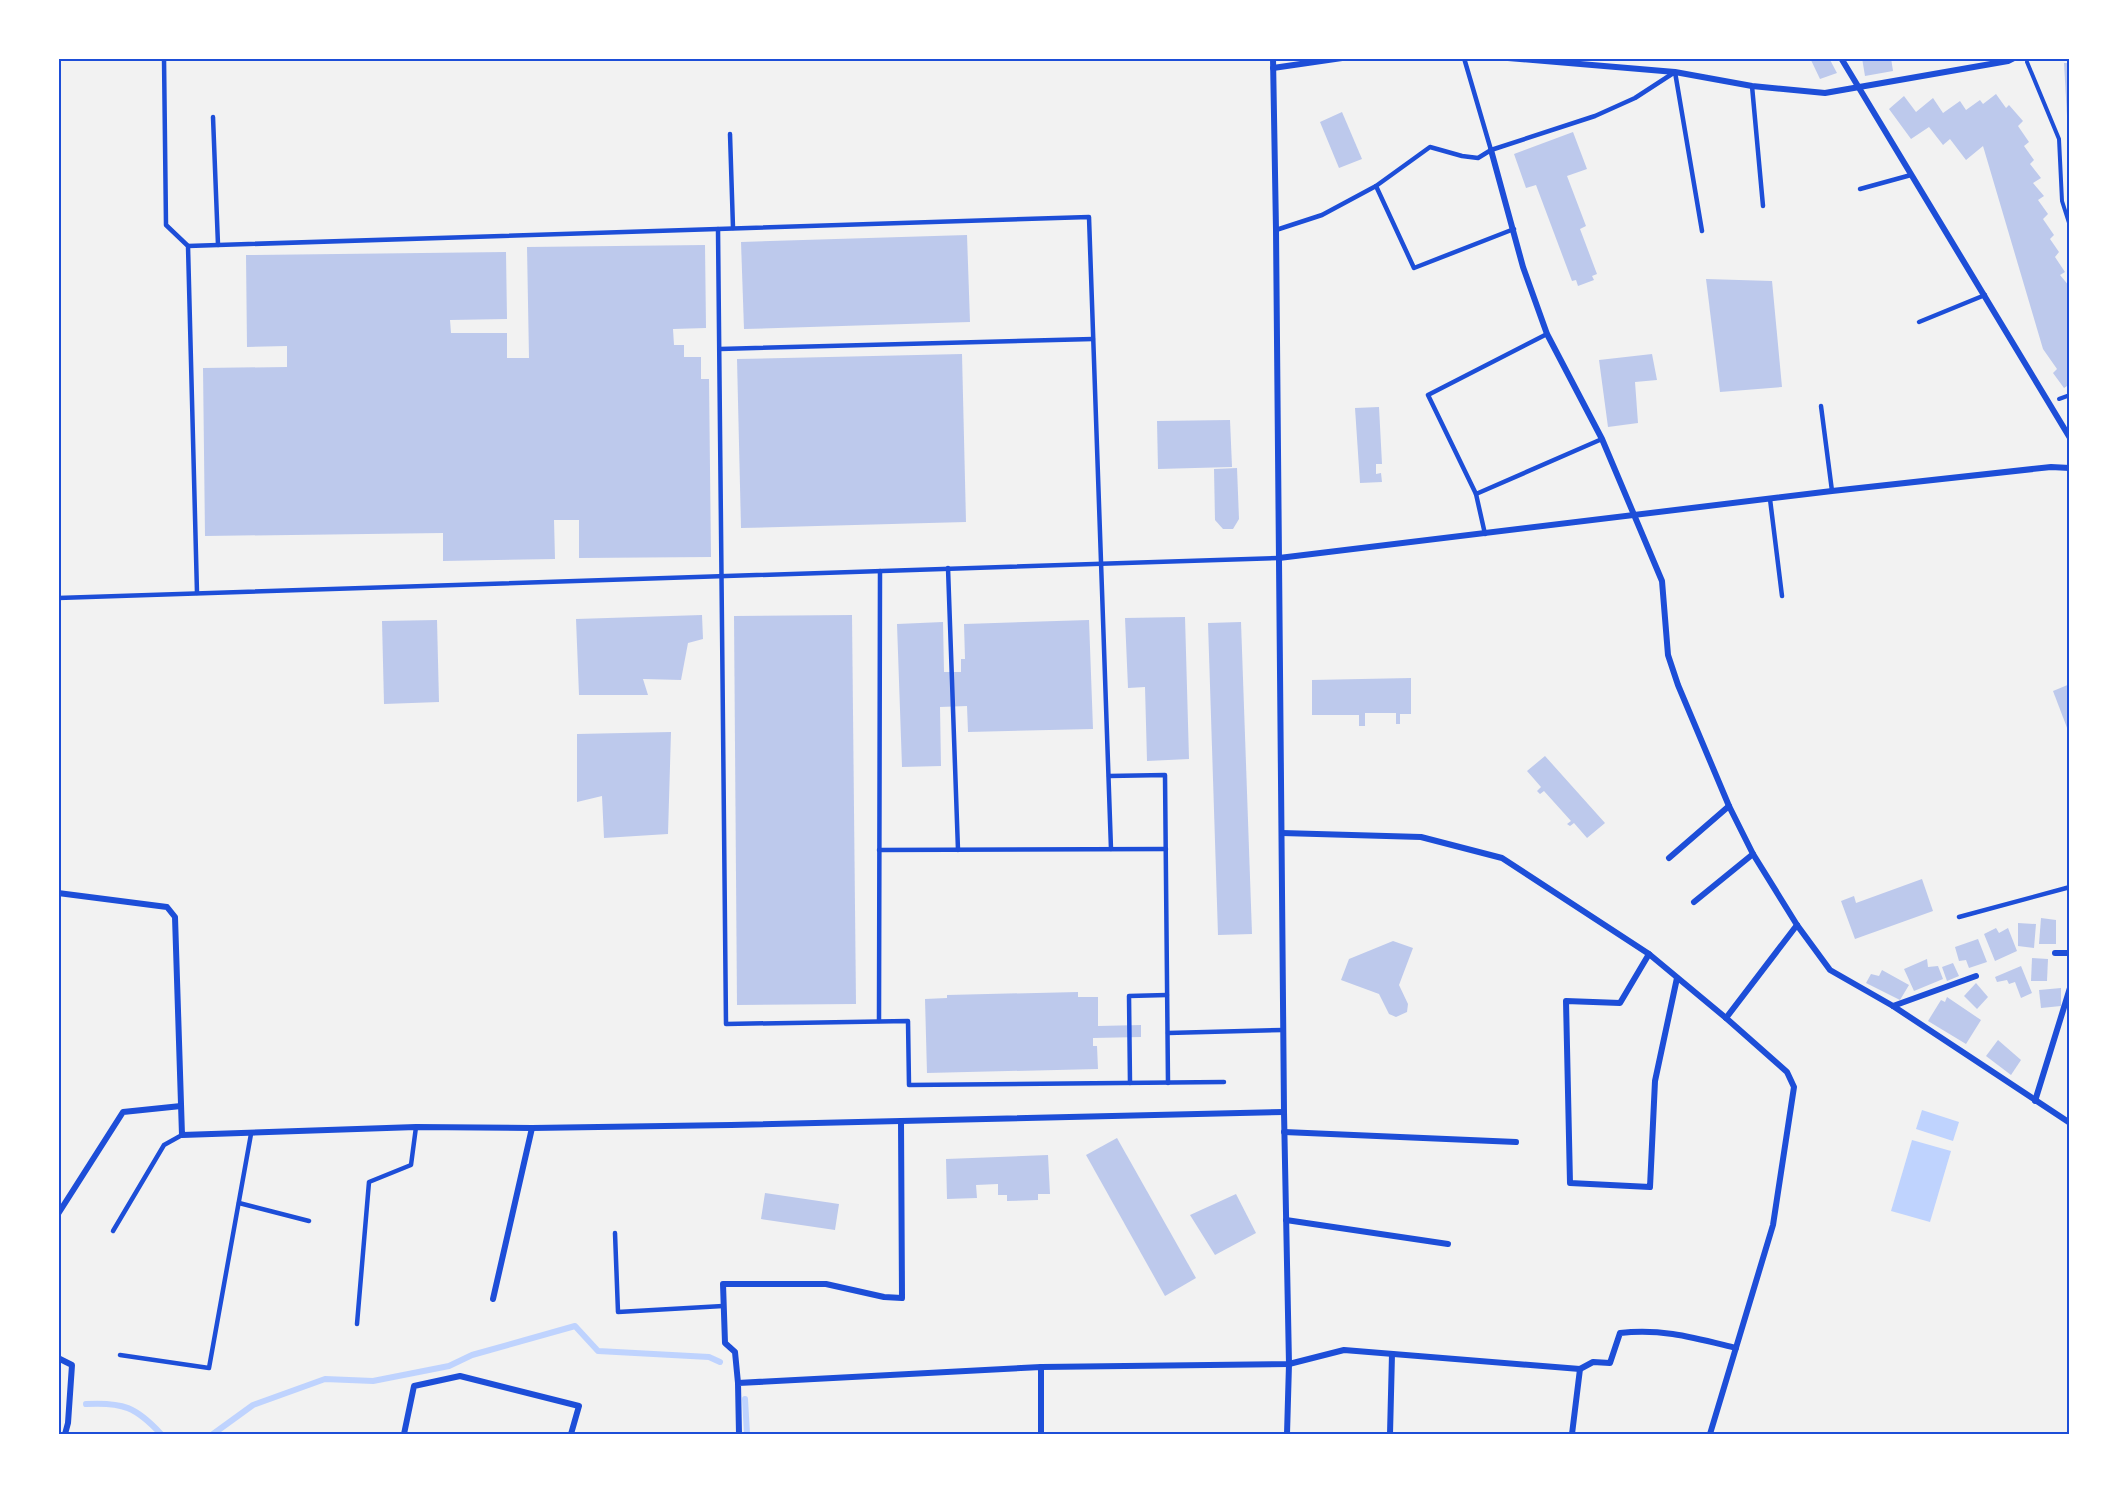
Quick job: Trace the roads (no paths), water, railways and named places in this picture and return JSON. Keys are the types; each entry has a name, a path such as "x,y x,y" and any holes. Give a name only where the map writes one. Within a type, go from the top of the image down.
{"street":[{"path":"1273,58 1284,1132 1289,1364 1287,1434"},
{"path":"1273,68 1342,58"},
{"path":"1508,58 1675,72 1752,86 1825,93 2008,61 2014,58"},
{"path":"1841,58 2070,438"},
{"path":"1491,150 1523,267 1546,334 1602,440 1662,581 1668,655 1729,806 1753,854 1797,925 1830,970 1893,1006 2070,1123"},
{"path":"1279,558 1832,491 2051,467 2070,468"},
{"path":"1669,858 1729,806"},
{"path":"1282,833 1421,837 1502,858 1649,954 1787,1072 1794,1087 1773,1225 1710,1434"},
{"path":"1694,902 1753,854"},
{"path":"58,893 167,907 175,917 182,1135 416,1127 532,1128 1284,1112"},
{"path":"1726,1018 1797,925"},
{"path":"2055,953 2070,953"},
{"path":"1649,954 1620,1004 1566,1001 1570,1183 1650,1186 1655,1081 1677,978"},
{"path":"1893,1006 1976,976"},
{"path":"2035,1101 2070,988"},
{"path":"58,1214 123,1112 181,1106"},
{"path":"739,1434 735,1352 725,1343 723,1284 826,1284 884,1297 902,1298 901,1121"},
{"path":"493,1299 532,1128"},
{"path":"1284,1132 1516,1142"},
{"path":"1286,1220 1448,1244"},
{"path":"738,1383 1041,1367 1289,1364 1344,1350 1581,1369 1593,1362 1610,1363 1620,1333 1644,1330 1681,1335 1736,1348"},
{"path":"1390,1434 1392,1354"},
{"path":"58,1358 72,1365 68,1423 65,1434"},
{"path":"1041,1367 1041,1434"},
{"path":"1572,1434 1581,1369"},
{"path":"404,1434 414,1386 460,1376 579,1406 571,1434"}],"lane":[{"path":"164,58 166,225 188,246 197,593"},
{"path":"1464,58 1491,150"},
{"path":"1276,230 1322,215 1376,186 1430,147 1478,158 1491,150 1596,116 1635,98 1675,72 1702,231"},
{"path":"1752,86 1763,206"},
{"path":"213,117 218,245"},
{"path":"730,134 733,228"},
{"path":"1860,189 1911,175"},
{"path":"1376,186 1414,268 1514,230"},
{"path":"188,246 1089,217 1111,849"},
{"path":"718,229 726,1024 908,1021 909,1085 1224,1083"},
{"path":"1919,322 1985,295"},
{"path":"1485,534 1476,494 1428,395 1546,334"},
{"path":"720,348 1093,339"},
{"path":"1821,406 1832,491"},
{"path":"1476,494 1602,440"},
{"path":"1770,499 1782,596"},
{"path":"58,598 1279,558"},
{"path":"948,568 958,850"},
{"path":"879,1022 880,571"},
{"path":"1109,776 1165,775 1168,1083"},
{"path":"879,850 1166,849"},
{"path":"1959,917 2070,887"},
{"path":"1130,1083 1129,996 1167,995"},
{"path":"1168,1033 1283,1030"},
{"path":"357,1324 369,1182 411,1165 416,1127"},
{"path":"120,1355 209,1368 251,1134"},
{"path":"113,1231 164,1144 182,1135"},
{"path":"239,1203 309,1221"},
{"path":"615,1233 618,1311 723,1306"}],"water":[{"path":"1922,1110 1959,1122 1953,1141 1916,1129"},
{"path":"1912,1140 1951,1151 1930,1222 1891,1211"}],"waterway":[{"path":"213,1434 253,1405 325,1379 373,1381 449,1366 472,1355 575,1326 598,1351 709,1357 720,1362"},
{"path":"745,1399 747,1434"},
{"path":"86,1404 110,1404 128,1408 144,1418 161,1434"}]}
